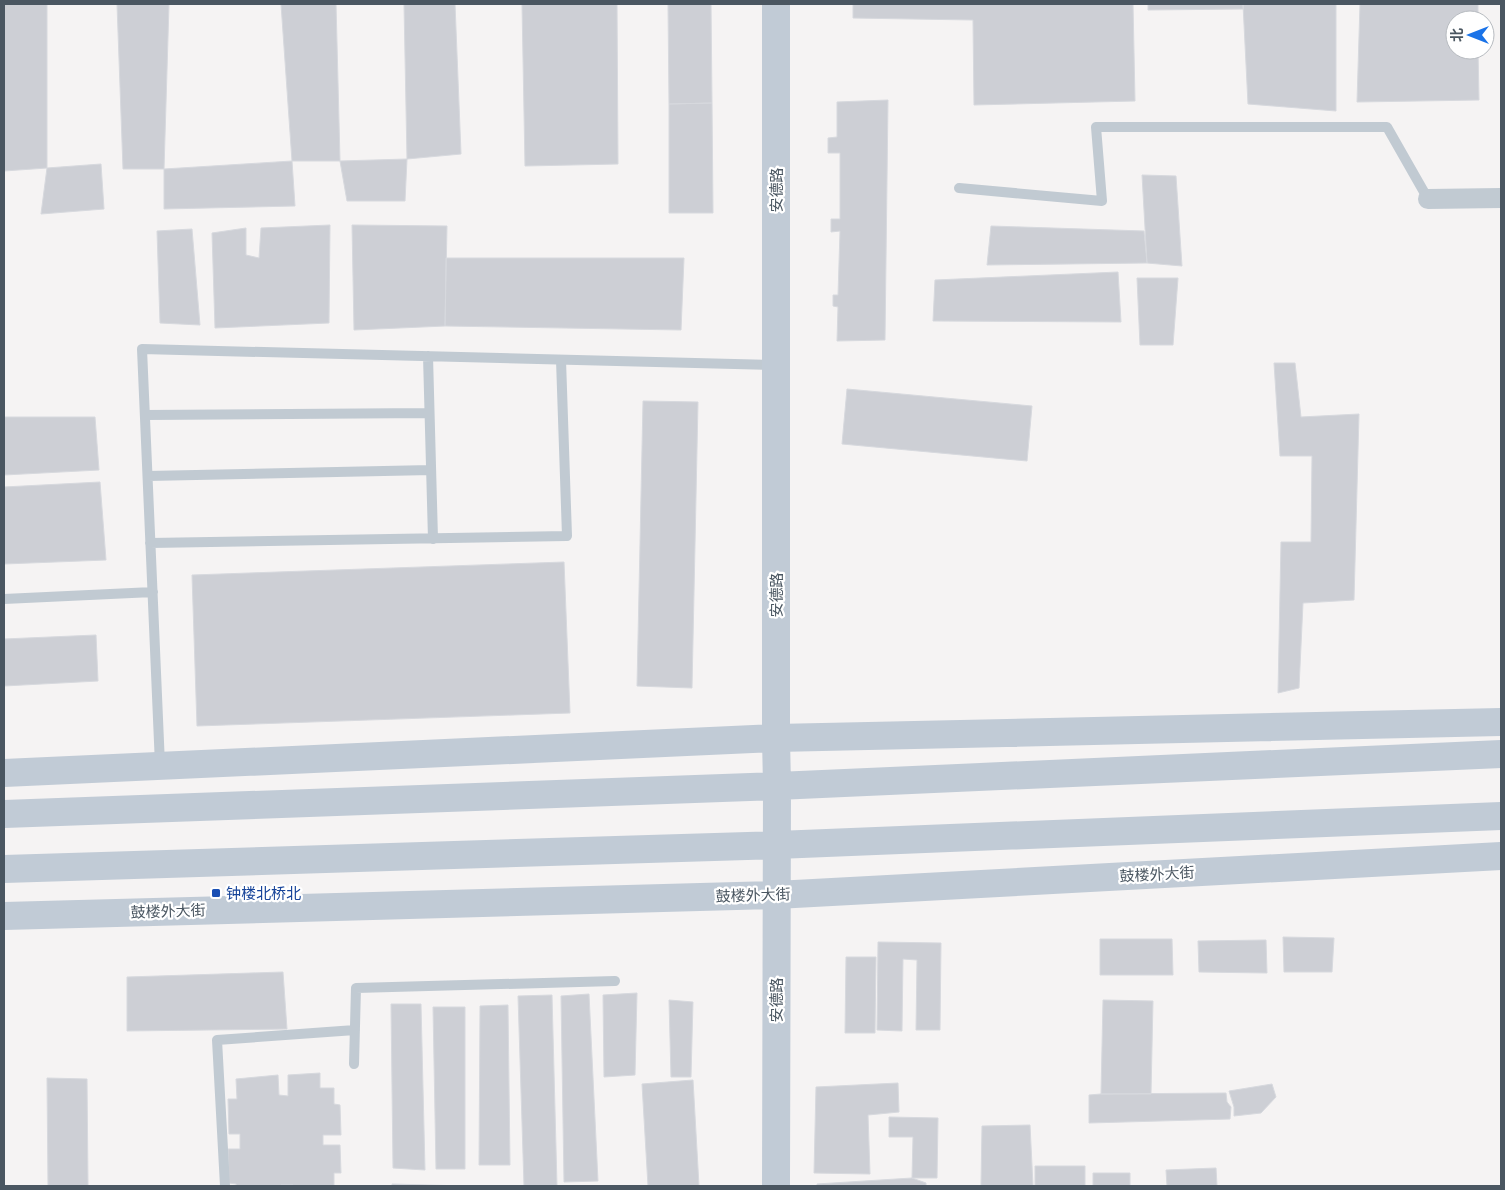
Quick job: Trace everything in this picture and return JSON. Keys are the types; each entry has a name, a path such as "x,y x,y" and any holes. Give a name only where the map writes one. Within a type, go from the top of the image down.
{"street":[{"name":"安德路","path":"776,4 776,1186"},
{"path":"1428,199 1501,198"},
{"path":"4,773 776,738 1501,722"},
{"path":"4,814 777,786 1501,754"},
{"path":"4,869 776,844 1501,816"},
{"name":"鼓楼外大街","path":"4,916 776,895 1501,856"}],"lane":[{"path":"959,188 1102,201 1096,127 1387,127 1428,199"},
{"path":"160,766 142,349 776,365"},
{"path":"428,356 433,539"},
{"path":"150,543 567,536 561,360"},
{"path":"145,415 429,413"},
{"path":"148,476 431,470"},
{"path":"4,599 152,592"},
{"path":"354,1064 356,988 615,980"},
{"path":"225,1186 217,1040 355,1030"}],"building":[{"path":"4,4 47,4 47,168 4,171"},
{"path":"117,4 169,4 164,169 123,169"},
{"path":"281,4 336,4 340,161 292,161"},
{"path":"404,4 455,4 461,154 407,159"},
{"path":"522,4 617,4 618,164 525,166"},
{"path":"668,4 711,4 712,103 669,104"},
{"path":"853,4 1133,4 1135,101 974,105 973,20 853,18"},
{"path":"1148,4 1243,4 1243,9 1148,10"},
{"path":"1243,4 1336,4 1336,111 1248,104"},
{"path":"1360,4 1478,4 1478,10 1445,10 1445,60 1478,60 1479,100 1357,102"},
{"path":"888,100 885,340 837,341 838,307 833,306 833,295 838,295 840,231 831,232 831,219 840,219 840,153 828,153 828,138 837,137 837,102"},
{"path":"712,103 713,213 669,213 669,104"},
{"path":"407,159 405,201 347,201 340,161"},
{"path":"292,161 295,206 164,209 164,169"},
{"path":"101,164 104,209 41,214 47,168"},
{"path":"1142,175 1176,176 1182,266 1147,263"},
{"path":"330,225 329,323 215,328 212,233 246,228 246,255 259,258 261,228"},
{"path":"352,225 447,226 445,326 354,330"},
{"path":"991,226 1144,231 1147,263 987,265"},
{"path":"192,229 200,325 160,323 157,231"},
{"path":"446,258 684,258 681,330 445,326"},
{"path":"1118,272 1121,322 933,321 935,280"},
{"path":"1137,278 1178,278 1173,345 1140,345"},
{"path":"1274,363 1295,363 1301,417 1359,414 1354,600 1303,603 1299,688 1278,693 1281,542 1311,542 1312,456 1280,456"},
{"path":"847,389 1032,406 1027,461 842,444"},
{"path":"643,401 698,402 692,688 637,686"},
{"path":"4,417 95,417 99,470 4,475"},
{"path":"100,482 106,560 4,564 4,487"},
{"path":"564,562 570,713 197,726 192,575"},
{"path":"96,635 98,681 4,686 4,639"},
{"path":"1283,937 1334,938 1332,972 1284,972"},
{"path":"1100,939 1172,939 1173,975 1100,975"},
{"path":"1266,940 1267,973 1199,972 1198,941"},
{"path":"878,942 941,943 940,1030 916,1030 917,960 903,959 902,1031 877,1030"},
{"path":"846,957 876,957 875,1033 845,1033"},
{"path":"283,972 287,1029 127,1031 127,977"},
{"path":"637,993 635,1075 604,1077 603,995"},
{"path":"589,994 598,1181 564,1182 561,996"},
{"path":"552,995 557,1186 524,1186 518,996"},
{"path":"669,1000 693,1002 691,1077 671,1077"},
{"path":"1103,1000 1153,1001 1151,1094 1101,1094"},
{"path":"391,1004 421,1004 425,1170 393,1168"},
{"path":"508,1005 510,1165 479,1165 480,1006"},
{"path":"433,1007 465,1007 465,1169 436,1169"},
{"path":"320,1073 320,1088 334,1088 334,1104 340,1105 341,1135 323,1135 323,1145 340,1145 341,1173 334,1173 334,1186 237,1186 236,1184 229,1183 228,1149 240,1149 240,1134 229,1134 228,1099 237,1099 236,1079 278,1075 279,1095 288,1096 288,1075"},
{"path":"47,1078 87,1079 88,1186 48,1186"},
{"path":"693,1080 699,1186 648,1186 642,1084"},
{"path":"898,1083 899,1112 868,1115 870,1174 814,1173 816,1087"},
{"path":"1272,1084 1276,1097 1261,1113 1234,1116 1234,1107 1229,1091"},
{"path":"1226,1093 1227,1102 1231,1107 1230,1119 1089,1123 1089,1095"},
{"path":"889,1117 938,1118 937,1178 912,1178 913,1137 889,1137"},
{"path":"1030,1125 1033,1186 981,1186 982,1126"},
{"path":"1035,1166 1085,1166 1085,1186 1035,1186"},
{"path":"1216,1168 1217,1186 1167,1186 1166,1170"},
{"path":"1093,1173 1130,1173 1130,1186 1093,1186"},
{"path":"912,1178 926,1183 926,1186 817,1186 817,1184"},
{"path":"392,1184 464,1186 392,1186"}],"place":[{"name":"钟楼北桥北","path":"216,893"}]}
